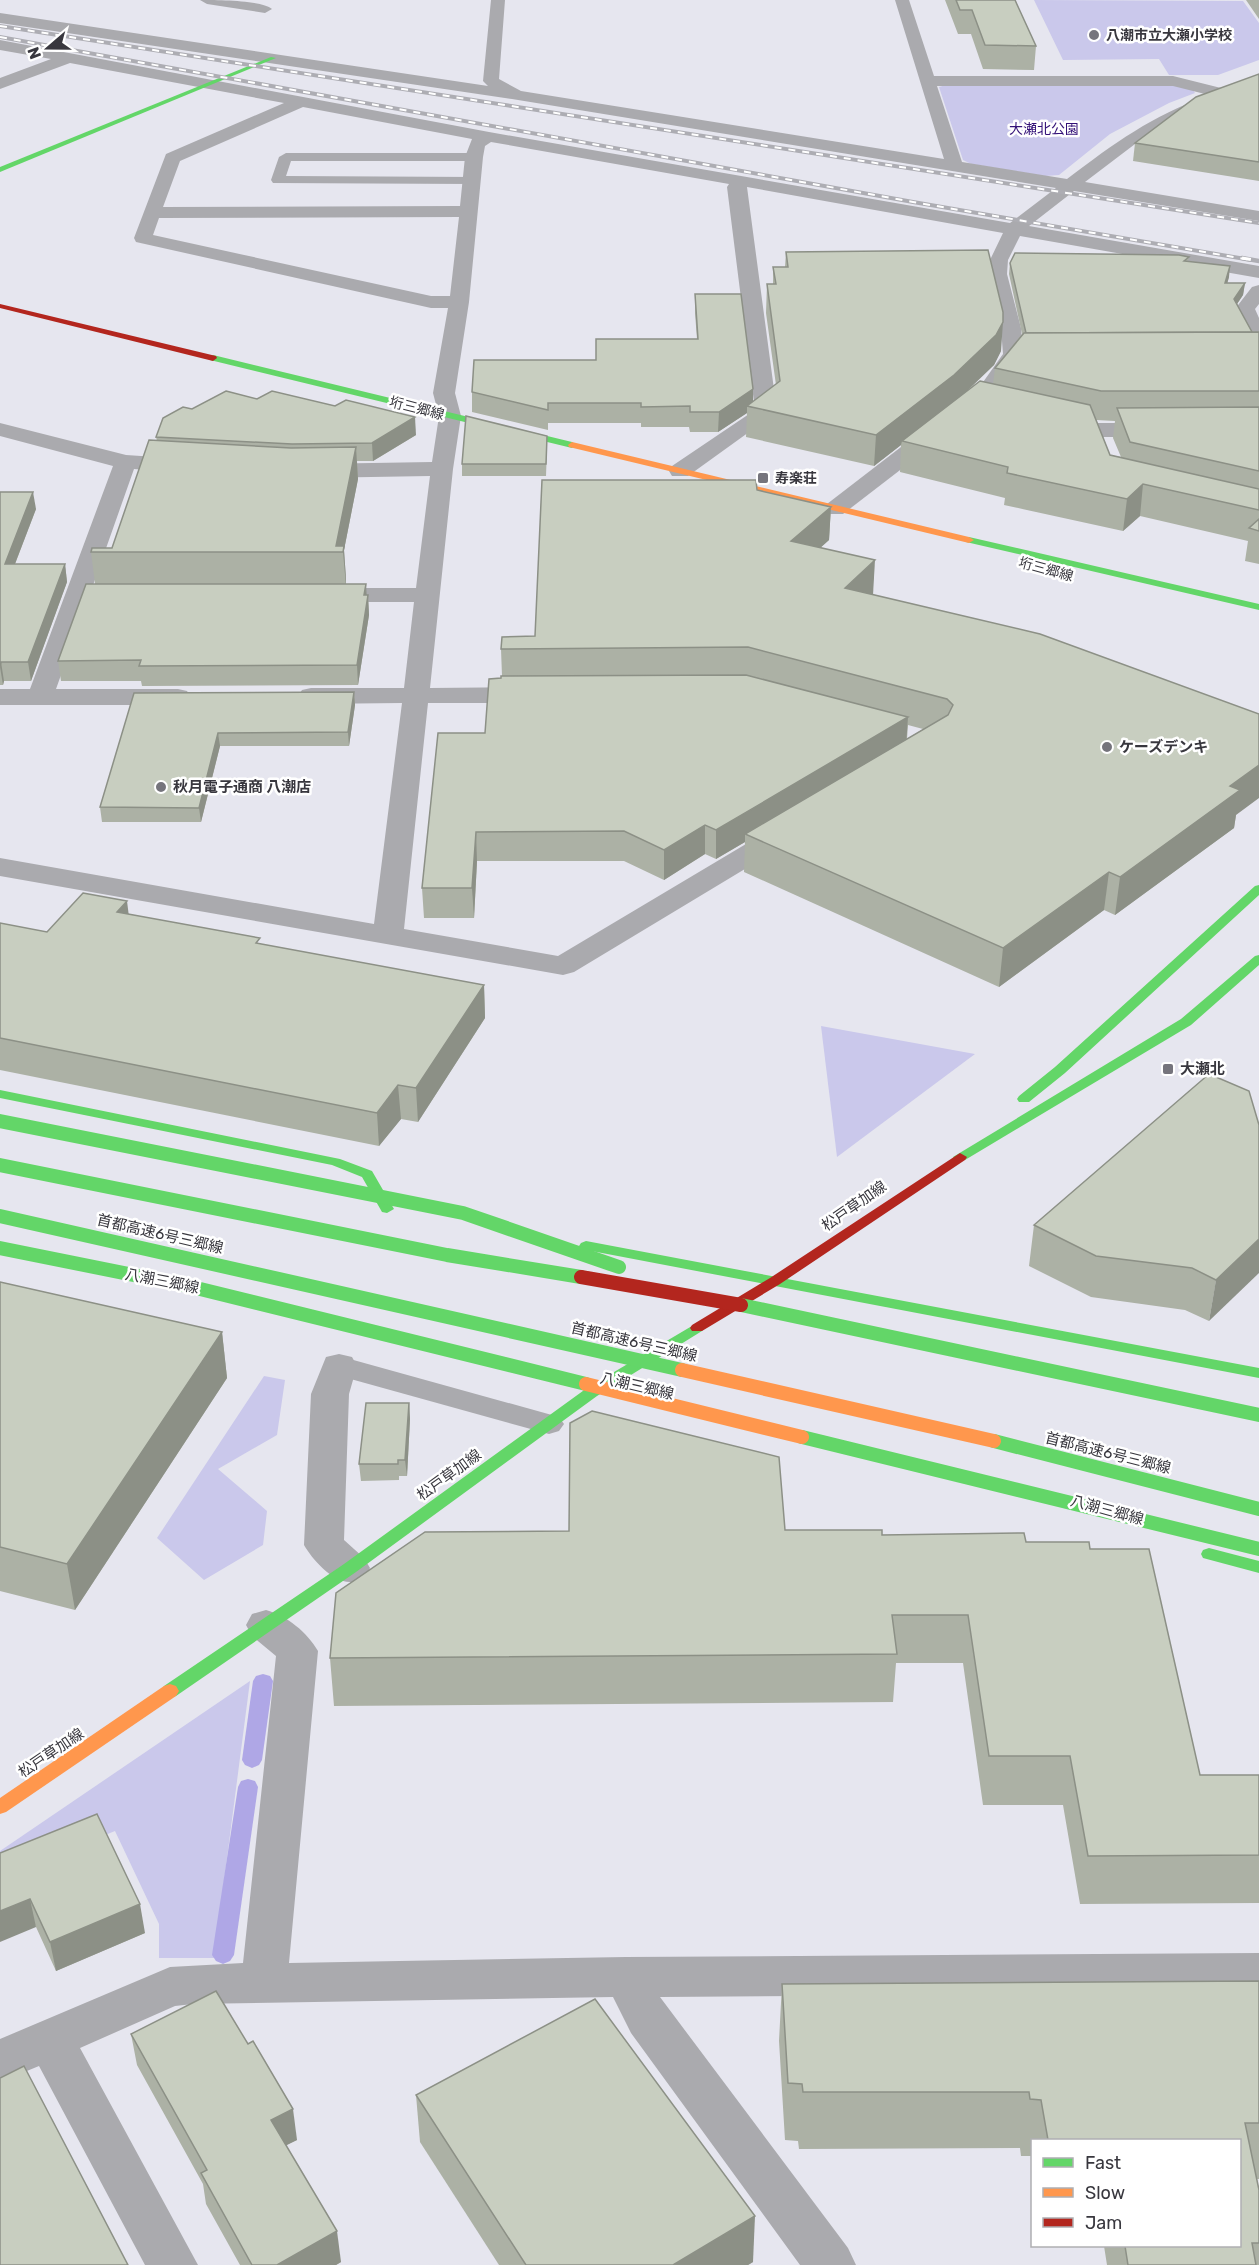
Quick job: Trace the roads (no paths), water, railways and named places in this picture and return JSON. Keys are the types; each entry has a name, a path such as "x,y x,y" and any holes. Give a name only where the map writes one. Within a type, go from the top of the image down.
{"main road":[{"path":"0,170 273,58"},
{"name":"垳三郷線","path":"0,306 835,509 1259,607"},
{"name":"垳三郷線","path":"835,509 1026,564 1180,604"},
{"name":"松戸草加線","path":"924,1179 1060,1070 1259,889"},
{"name":"松戸草加線","path":"0,1808 350,1568 592,1392 775,1281 924,1179 1186,1022 1259,959"},
{"path":"0,1094 335,1162 367,1174 387,1209"},
{"path":"0,1121 463,1213 706,1298"},
{"path":"0,1165 447,1255 706,1298 1259,1415"},
{"path":"176,1171 1259,1373"},
{"name":"首都高速6号三郷線","path":"0,1216 958,1432 1259,1509"},
{"path":"0,1248 188,1286 1259,1549"},
{"name":"八潮三郷線","path":"247,1315 592,1392 741,1428 1109,1527"},
{"path":"1190,1549 1259,1567"}],"street":[{"path":"498,0 491,81 518,95"},
{"path":"902,0 954,165"},
{"path":"217,1 265,9"},
{"path":"0,18 518,95 1259,216"},
{"path":"0,84 126,37"},
{"path":"0,45 489,137 1259,272"},
{"path":"927,81 1173,81 1259,102"},
{"path":"980,395 994,381 1013,354 1011,328 997,274 999,260 1014,229 1133,136 1178,111 1259,82"},
{"path":"301,102 172,158 143,238 431,302 459,303"},
{"path":"388,935 442,469 450,434 450,416 444,393 459,303 474,157 477,143 489,137"},
{"path":"680,471 766,412 736,187 744,181"},
{"path":"153,213 468,211"},
{"path":"1255,349 1245,309 1259,291"},
{"path":"1013,354 1036,354"},
{"path":"1029,415 1100,440 1178,430"},
{"path":"835,509 946,423"},
{"path":"0,429 125,462 206,467"},
{"path":"40,697 125,462"},
{"path":"293,471 442,469"},
{"path":"77,595 147,595"},
{"path":"299,595 428,595"},
{"path":"286,696 557,694"},
{"path":"0,697 204,696"},
{"path":"0,867 563,966 804,821"},
{"path":"339,1366 330,1394 324,1545 350,1568"},
{"path":"264,1984 297,1651 266,1625"},
{"path":"0,2061 170,1987 193,1984 626,1977 1259,1974"},
{"path":"626,1977 648,2019 830,2265"},
{"path":"50,2040 172,2265"}],"lane":[{"path":"472,180 278,180 286,157 474,157"},
{"path":"339,1366 549,1424"}],"waterway":[{"path":"252,1760 263,1681"},
{"path":"223,1955 248,1787"}],"railway":[{"path":"0,26 1259,223"},
{"path":"0,37 913,202 1251,260"},
{"path":"1242,258 1259,261"}],"place":[{"name":"八潮市立大瀬小学校","path":"1094,35"},
{"name":"寿楽荘","path":"763,478"},
{"name":"ケーズデンキ","path":"1107,747"},
{"name":"秋月電子通商 八潮店","path":"161,787"},
{"name":"大瀬北","path":"1168,1069"}],"park label":[{"name":"大瀬北公園","path":"1044,129"}]}
